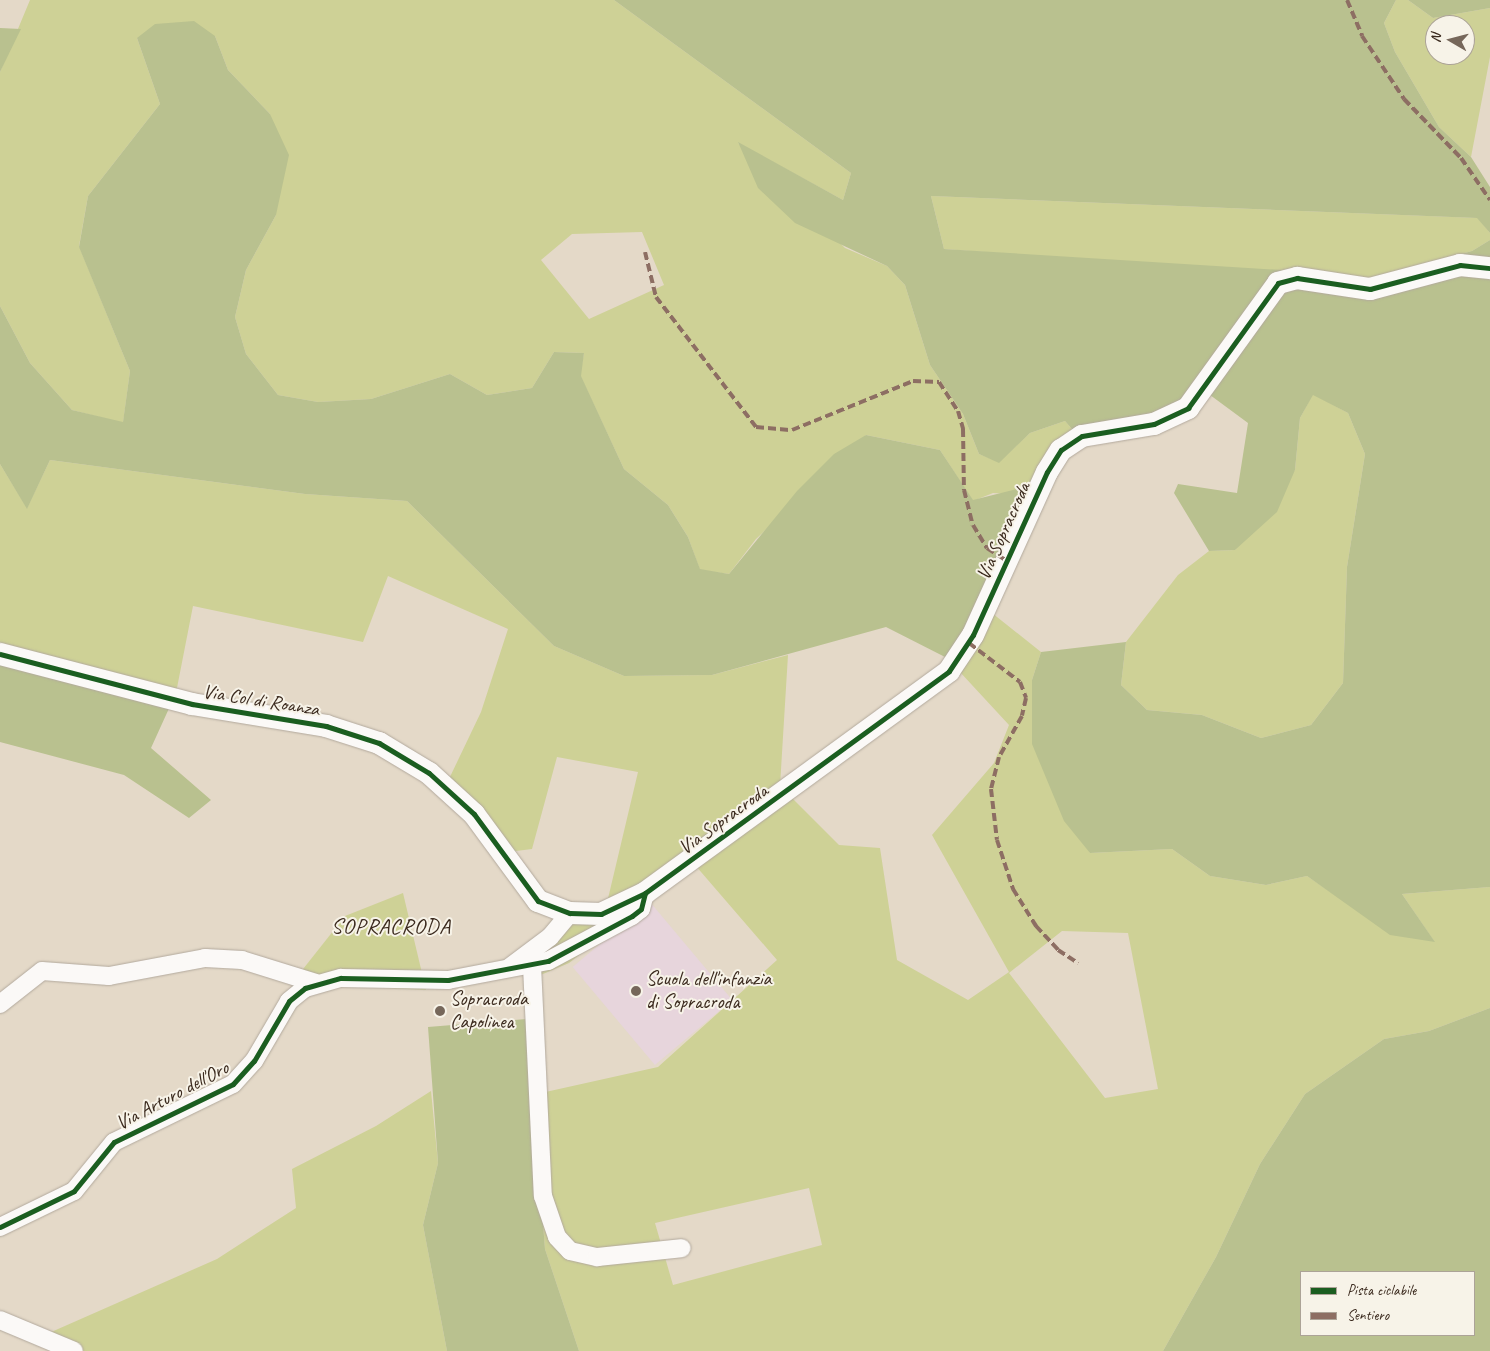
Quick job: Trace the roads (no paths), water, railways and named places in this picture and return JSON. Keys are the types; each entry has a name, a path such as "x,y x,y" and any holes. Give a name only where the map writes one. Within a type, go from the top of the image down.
{"street":[{"name":"Via Sopracroda","path":"570,912 601,914 646,894 949,671 974,635 1047,472 1062,450 1082,436 1154,424 1188,408 1278,283 1297,278 1370,289 1460,265 1490,268"},
{"name":"Via Col di Roanza","path":"0,654 192,704 326,726 379,743 429,773 474,814 538,901 570,912"},
{"name":"Via Arturo dell'Oro","path":"0,1227 74,1191 114,1142 233,1084 254,1061 289,1001 316,983 340,978 448,980 502,973 532,966 565,955 632,916 641,909 646,894"},
{"name":"Via Arturo dell'Oro","path":"502,973 550,937 570,912"},
{"name":"Via Arturo dell'Oro","path":"0,1004 42,972 109,976 205,958 242,960 316,983"},
{"path":"532,966 543,1196 557,1237 570,1251 597,1257 682,1248"},
{"path":"0,1320 74,1351"}],"place":[{"name":"Scuola dell'infanzia di Sopracroda","path":"636,991"},
{"name":"Sopracroda Capolinea","path":"440,1011"}],"district":[{"name":"SOPRACRODA","path":"391,927"}]}
